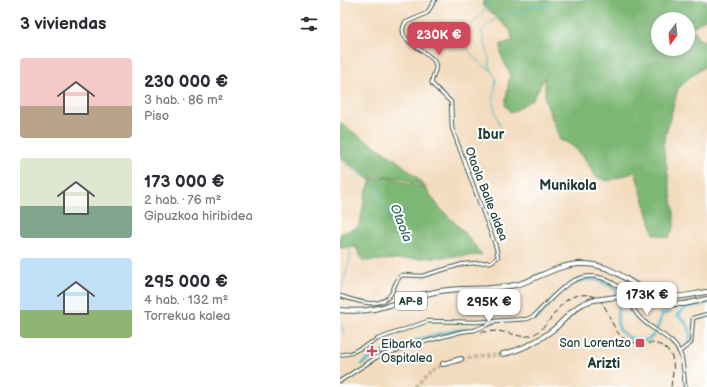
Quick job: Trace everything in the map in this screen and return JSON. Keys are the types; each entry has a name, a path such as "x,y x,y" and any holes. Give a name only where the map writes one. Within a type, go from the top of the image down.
{"highway":[{"name":"AP-8","path":"340,311 375,312 438,294 504,289 554,271 576,266 600,268 617,275 653,296 683,298 707,293"},
{"path":"504,354 538,341 554,329 579,306 594,300 624,295 661,304 676,304 707,299"},
{"path":"632,305 635,300 640,299"},
{"path":"443,364 461,359"}],"street":[{"name":"Otaola Balle aldea","path":"340,296 357,302 371,303 381,301 390,295 397,280 402,275 422,276 463,264 491,262 496,260 498,253 496,247 452,128 453,109 451,102 432,84 432,77 436,67 434,61 404,37 402,32 405,23 427,14 435,0"},
{"path":"340,356 351,354 378,339 428,321 478,322 523,320 534,316 566,284 578,278 590,276 597,277 624,295 639,317 658,332 679,352 682,360 685,387"},
{"path":"679,352 690,343 693,335 693,318 707,314"},
{"path":"342,381 377,358 413,344 479,329 493,322 506,320"},
{"path":"478,322 482,325 479,329"}],"green space":[{"path":"485,0 707,0 707,18 695,26 695,12 651,12 651,56 695,56 695,32 697,38 707,42 707,65 689,78 678,89 663,144 674,212 674,227 668,238 654,234 635,172 608,181 596,177 577,150 566,142 560,140 545,99 545,77 533,99 511,113 505,105 510,74 501,55 501,44 513,41 510,30 482,5"},
{"path":"340,123 396,160 426,188 398,178 383,176 370,179 340,157"},
{"path":"387,177 426,189 439,207 465,233 482,255 363,261 356,247 340,248 340,234 356,228 360,224 365,196 371,180"}],"waterway":[{"path":"487,0 484,11 468,30 466,44 469,51 478,62 491,70"},
{"path":"500,127 493,104 496,79 489,66 489,56 481,31 492,21 510,13 525,11 531,6 548,6 550,0"},
{"name":"Otaola","path":"344,163 369,180"},
{"name":"Otaola","path":"372,181 379,189 382,199"},
{"name":"Otaola","path":"383,201 401,241 402,251"},
{"path":"342,289 350,258 349,245"},
{"path":"537,319 557,295 565,288 582,280 603,282 613,287 617,292 619,301 617,319 619,328 630,338 638,340 649,339 656,331 662,314 669,313"},
{"path":"677,315 687,307 707,303"},
{"path":"677,315 689,327 690,339 688,344"},
{"path":"340,324 343,328 343,334"},
{"path":"362,364 384,352 412,342 442,333 467,329"}],"tunnel":[{"path":"461,359 503,354"},
{"path":"414,387 429,372 443,364"},
{"path":"340,383 344,381"}],"railway":[{"path":"481,332 498,331 521,336 532,335 545,326 560,306 566,301 572,297 590,295 597,298 602,303 617,331 622,337 633,342 658,344 669,352 673,360 671,387"}],"place":[{"name":"San Lorentzo","path":"640,343"},
{"name":"Eibarko Ospitalea","path":"372,351"}],"district":[{"name":"Ibur","path":"491,134"},
{"name":"Munikola","path":"568,185"},
{"name":"Arizti","path":"604,363"}]}
